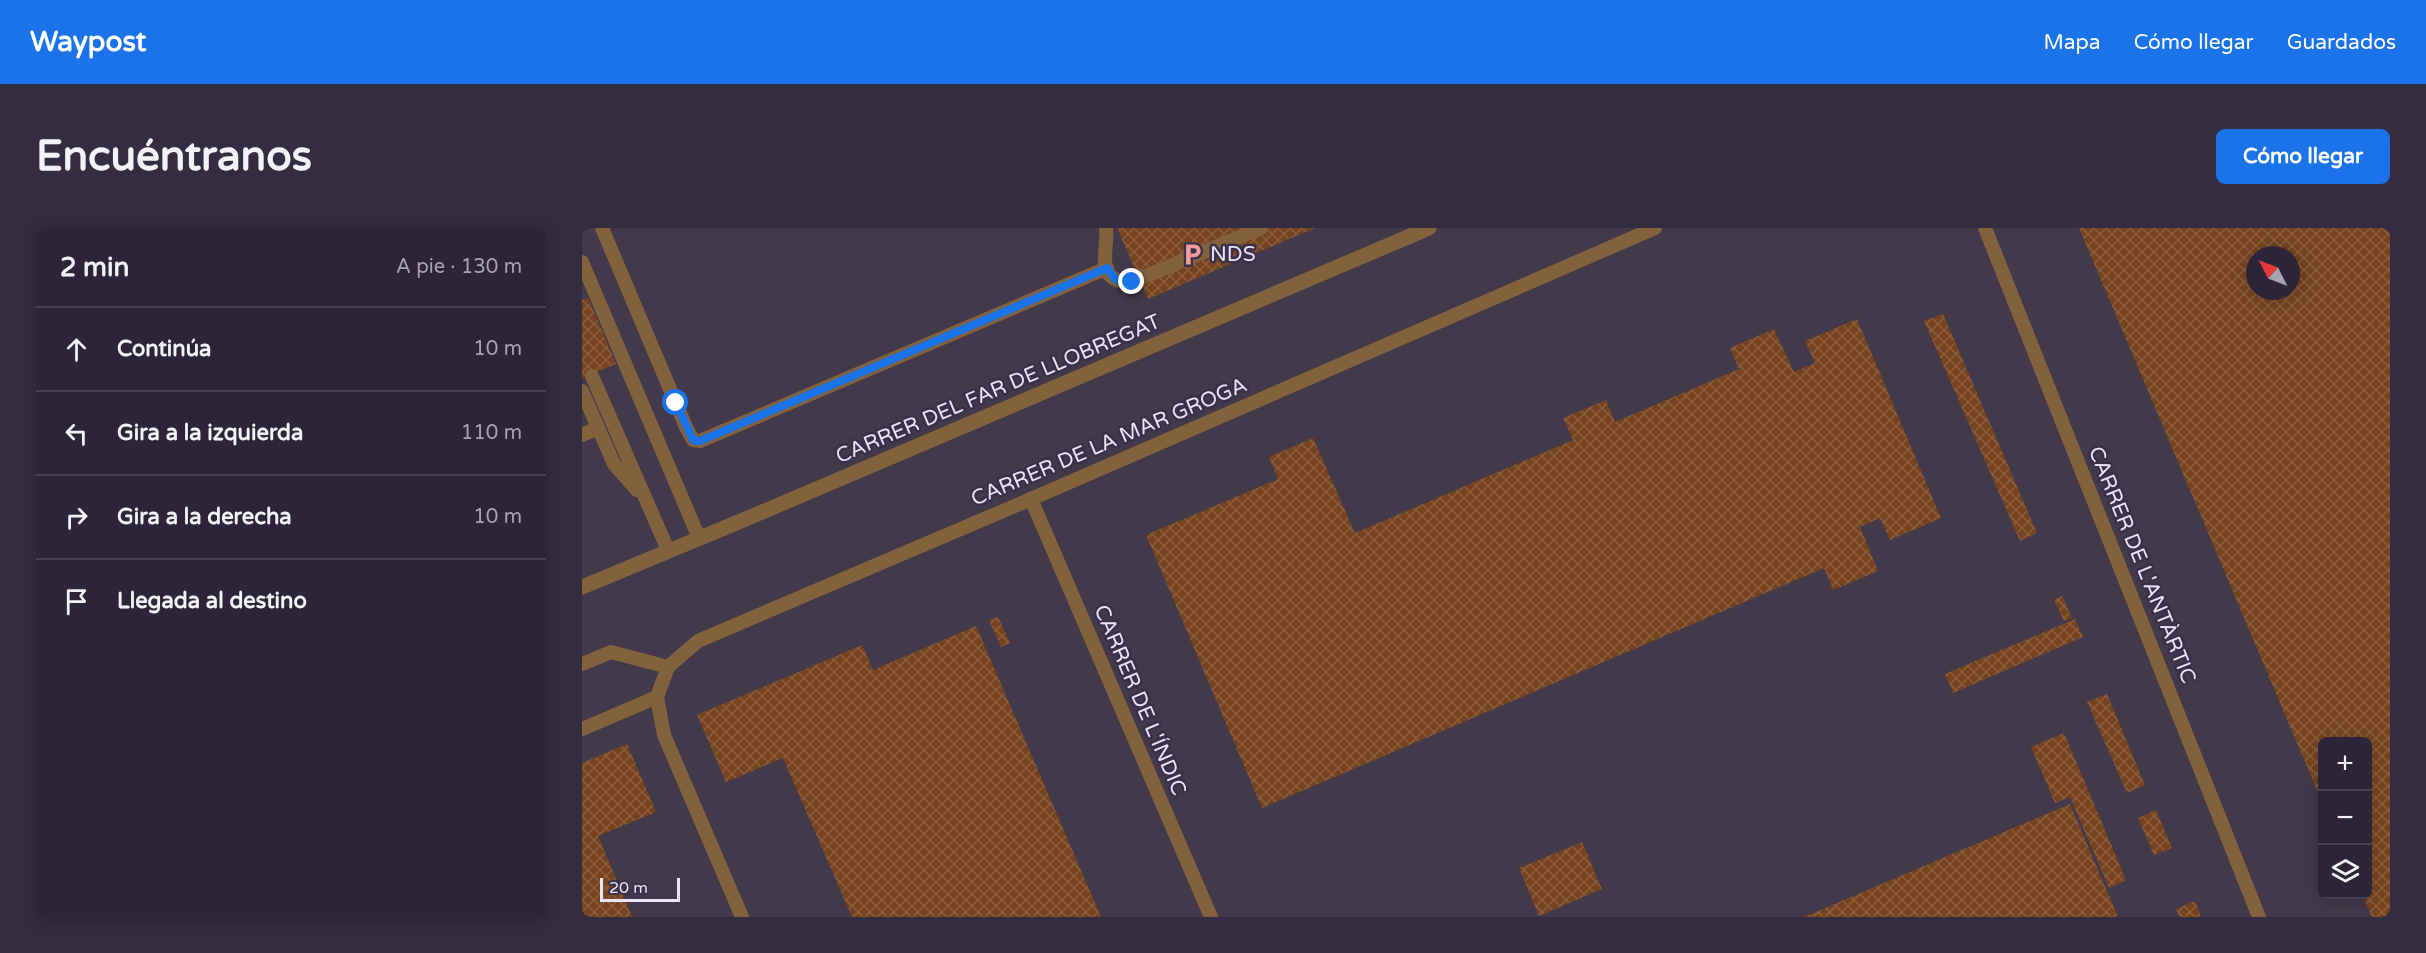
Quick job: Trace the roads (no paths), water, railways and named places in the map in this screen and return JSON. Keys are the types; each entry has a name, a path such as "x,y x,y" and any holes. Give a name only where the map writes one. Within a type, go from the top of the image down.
{"street":[{"name":"CARRER DEL FAR DE LLOBREGAT","path":"582,587 1429,228"}],"lane":[{"path":"602,228 686,427 693,440 700,441 1107,268"},
{"path":"1106,228 1104,260 1107,268 1116,280 1132,282 1261,228"},
{"name":"CARRER DE LA MAR GROGA","path":"668,667 698,641 1655,228"},
{"name":"CARRER DE L'ANTÀRTIC","path":"1985,228 2259,917"},
{"path":"582,261 699,538"},
{"path":"592,376 668,550"},
{"path":"582,391 614,464 647,501"},
{"path":"582,435 598,428"},
{"name":"CARRER DE L'ÍNDIC","path":"1031,499 1211,917"},
{"path":"582,664 611,652 668,667 657,697 664,735 742,917"},
{"path":"582,729 657,697"}],"place":[{"name":"NDS","path":"1192,254"}]}
